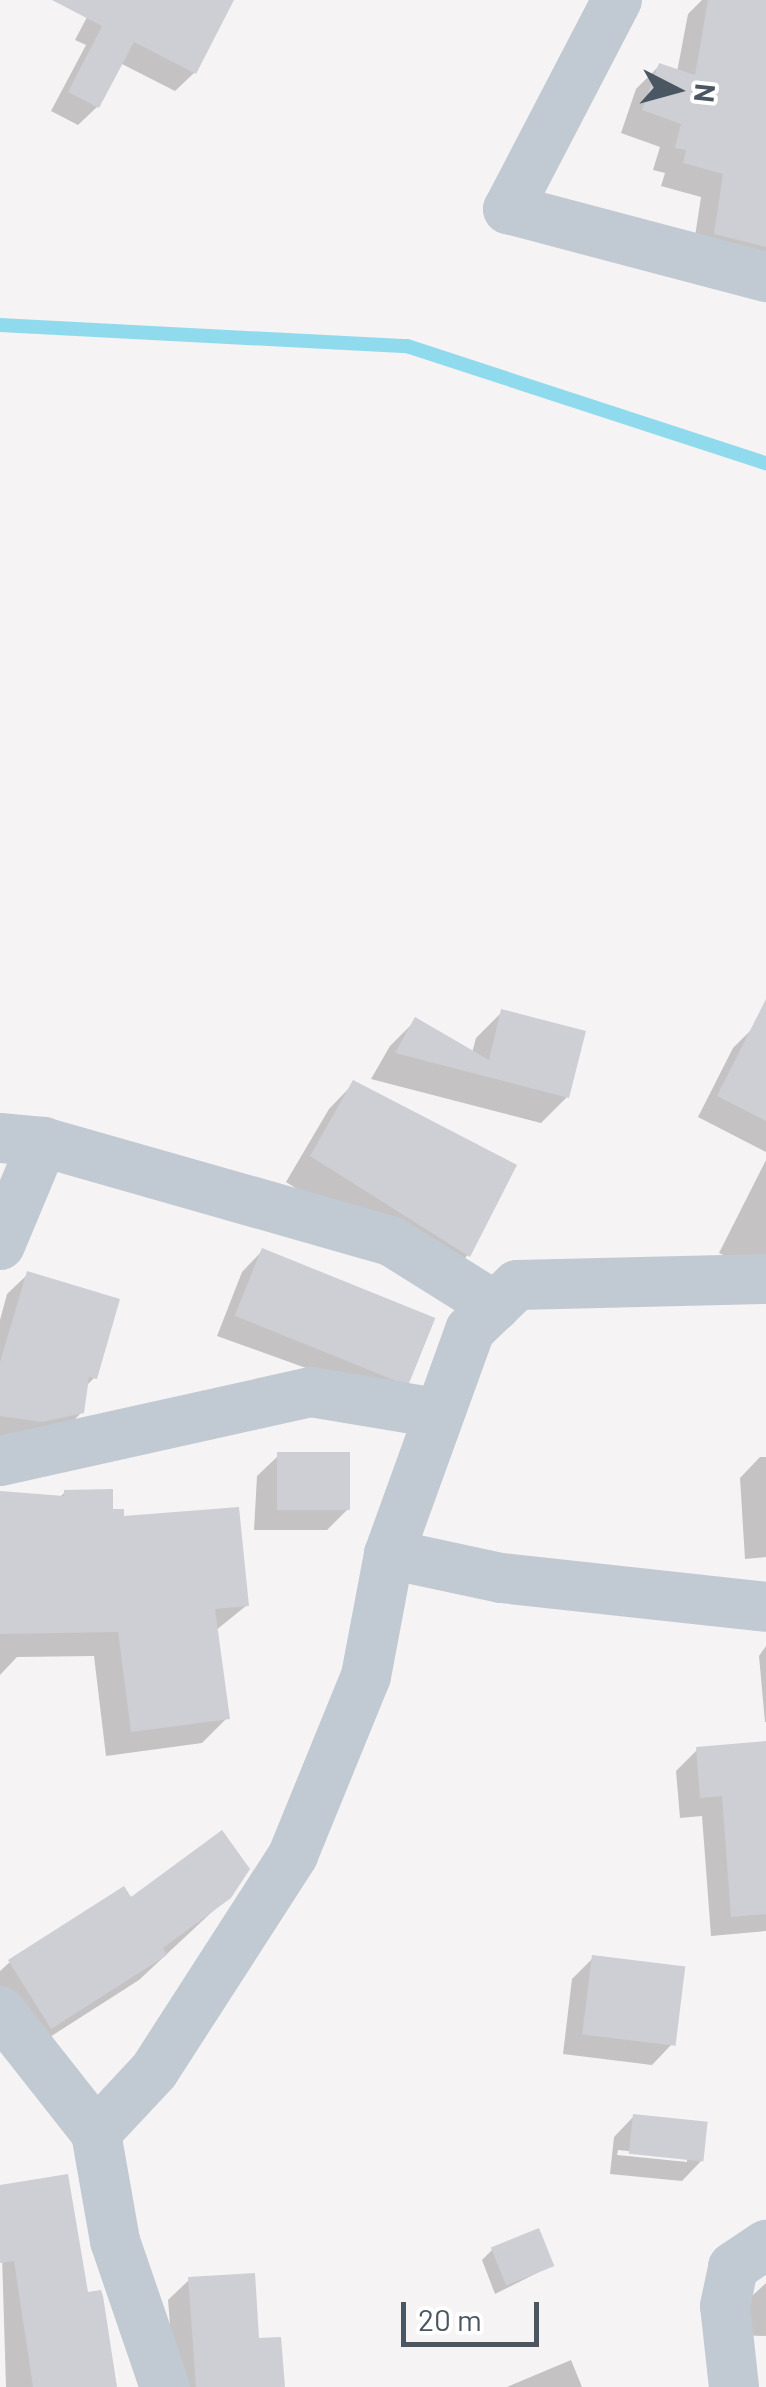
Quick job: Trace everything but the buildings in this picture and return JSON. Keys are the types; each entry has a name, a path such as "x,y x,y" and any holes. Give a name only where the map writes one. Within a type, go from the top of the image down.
{"street":[{"path":"618,0 508,209 766,276"},
{"path":"0,1246 22,1140 391,1240 495,1306"},
{"path":"96,2133 154,2071 293,1854 366,1676 389,1554 470,1330 517,1285 766,1279"},
{"path":"0,1460 311,1392 437,1413"},
{"path":"389,1554 501,1578 766,1607"},
{"path":"7,2036 96,2133 114,2240 164,2387"},
{"path":"734,2387 724,2306 733,2267 766,2245"}],"waterway":[{"path":"0,325 407,346 766,463"}]}
